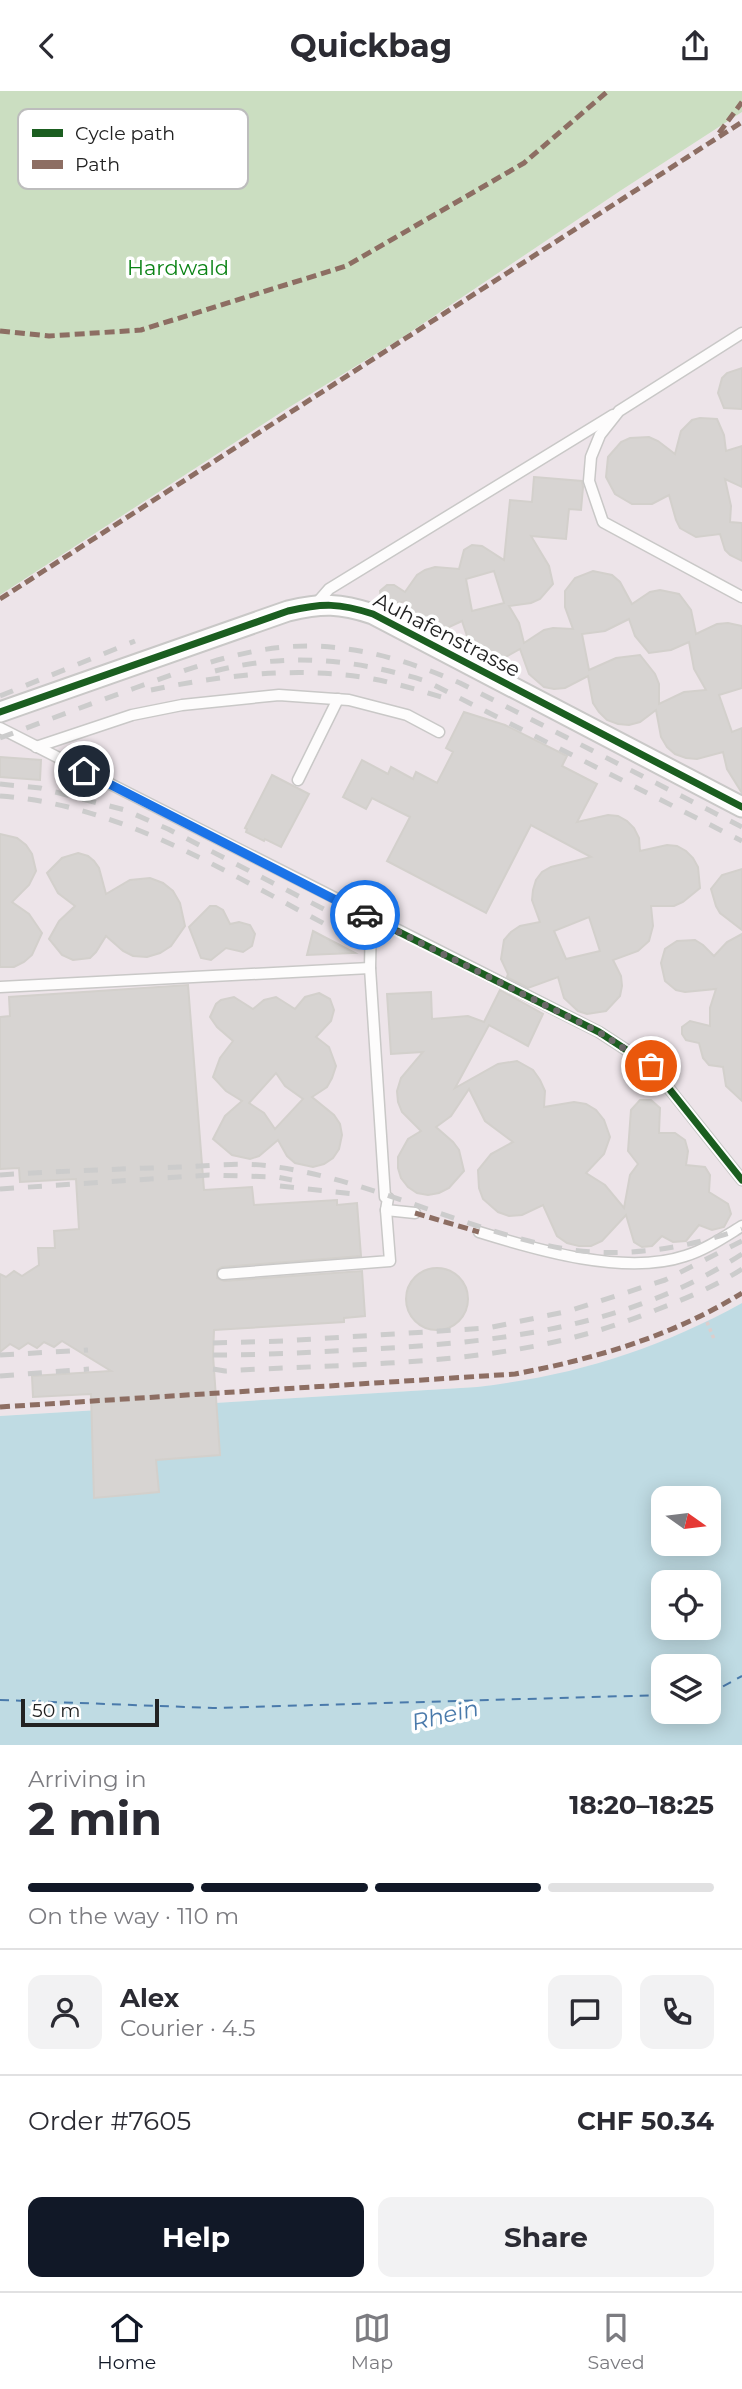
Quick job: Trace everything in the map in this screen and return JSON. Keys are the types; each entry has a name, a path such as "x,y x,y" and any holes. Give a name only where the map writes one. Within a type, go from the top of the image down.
{"street":[{"name":"Auhafenstrasse","path":"0,712 288,611 316,604 345,605 373,614 742,807"}],"lane":[{"path":"316,604 329,589 742,333"},
{"path":"620,411 600,435 591,457 589,481 603,522 742,597"},
{"path":"36,747 132,715 182,705 279,695 349,699 407,715 439,732"},
{"path":"298,780 338,699"},
{"path":"0,729 599,1032 651,1066 742,1180"},
{"path":"223,1274 390,1261 386,1210 388,1198 385,1197 370,968 371,918"},
{"path":"0,987 370,968"},
{"path":"386,1210 415,1213"},
{"path":"479,1232 540,1251 608,1261 658,1262 704,1249 742,1226"}],"path":[{"path":"707,1322 714,1339"}],"shaded area":[{"path":"742,112 742,1303 707,1322 642,1350 558,1375 523,1382 0,1416 0,595 288,408 400,339"}],"green space":[{"name":"Hardwald","path":"0,91 742,91 742,112 400,339 288,408 0,595"}],"water":[{"name":"Rhein","path":"742,1303 742,1745 0,1745 0,1416 477,1387 581,1368 614,1359 678,1334"}],"building":[{"path":"742,368 742,409 724,408 718,393 722,378 727,373"},
{"path":"717,419 724,435 726,451 742,446 742,487 725,479 731,506 730,522 742,523 742,561 725,550 720,534 696,537 680,528 669,495 652,504 632,504 615,494 606,477 608,457 621,442 630,438 649,437 675,454 681,431 692,420"},
{"path":"534,477 582,481 581,510 569,509 566,539 531,536 549,566 553,584 540,599 509,606 519,623 524,643 544,630 573,629 565,607 565,591 575,578 593,571 612,575 620,582 632,604 650,592 660,590 679,594 691,610 696,634 717,624 742,626 742,688 719,695 732,732 742,728 742,793 727,769 723,752 697,759 675,754 667,747 661,737 656,710 640,722 629,725 607,720 593,703 588,676 565,688 544,687 529,674 520,649 502,659 483,658 470,645 462,621 447,628 426,627 411,613 406,601 390,605 381,601 380,591 387,585 394,585 405,592 417,575 425,570 435,567 459,569 464,550 472,545 482,546 504,560 510,500 532,502","holes":["494,571 504,603 472,611 466,579","629,619 635,636 649,653 671,650 689,642 694,669 706,690 684,692 659,704 659,684 655,674 640,655 616,658 589,670 582,634 605,631"]},
{"path":"464,712 505,725 567,756 562,766 597,784 577,822 608,815 618,816 634,828 639,838 640,851 667,845 677,846 693,858 698,867 700,888 674,906 651,906 653,926 649,941 638,951 613,960 621,976 622,986 620,996 606,1011 587,1014 578,1011 564,998 558,977 528,988 507,977 501,959 504,940 511,932 520,926 540,922 532,900 536,880 542,872 551,867 591,857 531,825 486,913 387,861 410,817 372,798 366,809 343,797 362,760 388,774 391,767 413,779 416,772 437,783 453,752 446,748","holes":["589,917 600,951 566,959 554,931"]},
{"path":"0,757 41,760 40,780 0,777"},
{"path":"272,775 309,794 281,847 246,832 245,828"},
{"path":"0,834 17,838 26,845 32,854 36,871 29,885 12,902 29,914 42,933 32,955 14,967 0,967"},
{"path":"78,853 88,856 99,868 106,894 130,880 150,878 173,891 180,903 185,926 171,946 147,957 133,956 106,936 90,958 73,960 62,955 49,939 59,921 75,906 58,893 47,873 62,858"},
{"path":"742,869 742,930 720,913 711,889 722,875"},
{"path":"210,906 223,910 230,924 239,922 250,925 255,934 252,946 243,952 226,948 211,960 201,958 189,927"},
{"path":"313,931 355,953 307,955"},
{"path":"742,934 742,1101 726,1086 723,1067 709,1065 703,1058 699,1043 686,1040 682,1034 682,1027 690,1021 710,1026 710,1008 716,989 685,992 676,990 665,981 661,963 665,949 677,941 695,940 714,956 727,942"},
{"path":"188,985 204,1190 252,1187 254,1205 337,1200 337,1205 357,1203 361,1256 222,1267 217,1270 217,1278 224,1281 362,1271 365,1316 344,1318 344,1322 214,1330 213,1355 220,1455 156,1460 159,1492 94,1498 91,1394 33,1397 32,1376 111,1371 62,1341 54,1347 44,1342 37,1348 28,1343 19,1349 10,1344 0,1352 0,1274 6,1277 14,1271 22,1276 39,1265 38,1248 55,1248 54,1231 79,1229 76,1179 20,1182 19,1168 0,1169 0,1017 10,1016 9,997"},
{"path":"500,990 543,1014 528,1046 489,1025 455,1088 498,1064 517,1061 533,1070 540,1080 545,1091 544,1107 574,1102 586,1104 596,1110 604,1120 610,1137 604,1154 586,1173 605,1185 624,1208 630,1175 638,1164 628,1151 631,1110 640,1100 651,1100 660,1108 659,1133 675,1133 685,1140 688,1151 686,1165 705,1167 710,1175 709,1192 728,1204 731,1214 724,1227 712,1230 699,1225 686,1241 673,1242 662,1236 652,1246 642,1247 634,1242 626,1215 602,1241 591,1246 579,1246 567,1243 557,1236 543,1205 522,1215 509,1216 498,1212 483,1199 478,1170 491,1154 513,1142 485,1121 469,1089 451,1116 436,1127 459,1150 464,1171 449,1188 439,1193 417,1193 408,1187 401,1178 398,1157 408,1139 421,1131 402,1112 397,1091 401,1078 423,1052 391,1054 387,994 431,992 432,1019 468,1016 484,1022"},
{"path":"319,993 330,999 334,1010 331,1021 316,1037 329,1047 336,1066 327,1087 312,1097 334,1115 340,1124 342,1135 339,1149 333,1158 313,1167 295,1163 287,1156 278,1140 259,1156 250,1159 232,1155 213,1139 225,1116 242,1101 226,1091 213,1077 220,1058 233,1041 210,1017 216,1004 234,997 253,1009 264,1000 276,997 295,1009 305,997","holes":["276,1073 285,1086 303,1099 275,1129 264,1113 249,1103"]},
{"path":"437,1268 449,1270 459,1277 466,1287 466,1311 459,1321 449,1328 437,1330 425,1328 415,1321 408,1311 406,1299 408,1287 415,1277 425,1270"}],"ferry route":[{"path":"721,1687 742,1676"},
{"path":"0,1700 213,1708 651,1695"}],"railway":[{"path":"0,696 135,641"},
{"path":"0,738 156,680 221,659 288,647 349,649 405,662 460,683 742,827"},
{"path":"215,671 269,661 321,661 373,667 426,681 742,841"},
{"path":"151,690 248,675 321,673 383,681 445,698"},
{"path":"0,784 40,788 125,810 168,829 345,920"},
{"path":"0,796 46,802 91,813 134,829 219,867 342,933"},
{"path":"0,1175 247,1164 270,1166 344,1182 523,1240 583,1251 629,1252 675,1247 742,1229"},
{"path":"0,1189 209,1175 292,1180"},
{"path":"280,1186 363,1195"},
{"path":"213,1343 488,1328 569,1311 665,1280 742,1241"},
{"path":"213,1355 421,1346 517,1335 564,1326 655,1299 699,1279 742,1254"},
{"path":"213,1369 225,1371 446,1359 533,1347 636,1318 700,1292 742,1269"},
{"path":"0,1355 88,1350"},
{"path":"0,1376 89,1369"}],"marked path":[{"path":"0,331 49,336 141,330 346,266 524,163 608,91"},
{"path":"719,133 742,102"},
{"path":"0,599 742,122"},
{"path":"415,1213 479,1232"},
{"path":"0,1407 515,1374 574,1361 661,1334 742,1293"}],"cycle path":[{"path":"0,712 288,611 340,606 373,614 742,807"},
{"path":"371,918 599,1032 651,1066 742,1180"}],"way so far":[{"path":"365,915 599,1032 651,1066"}],"route":[{"path":"84,771 365,915"}]}
